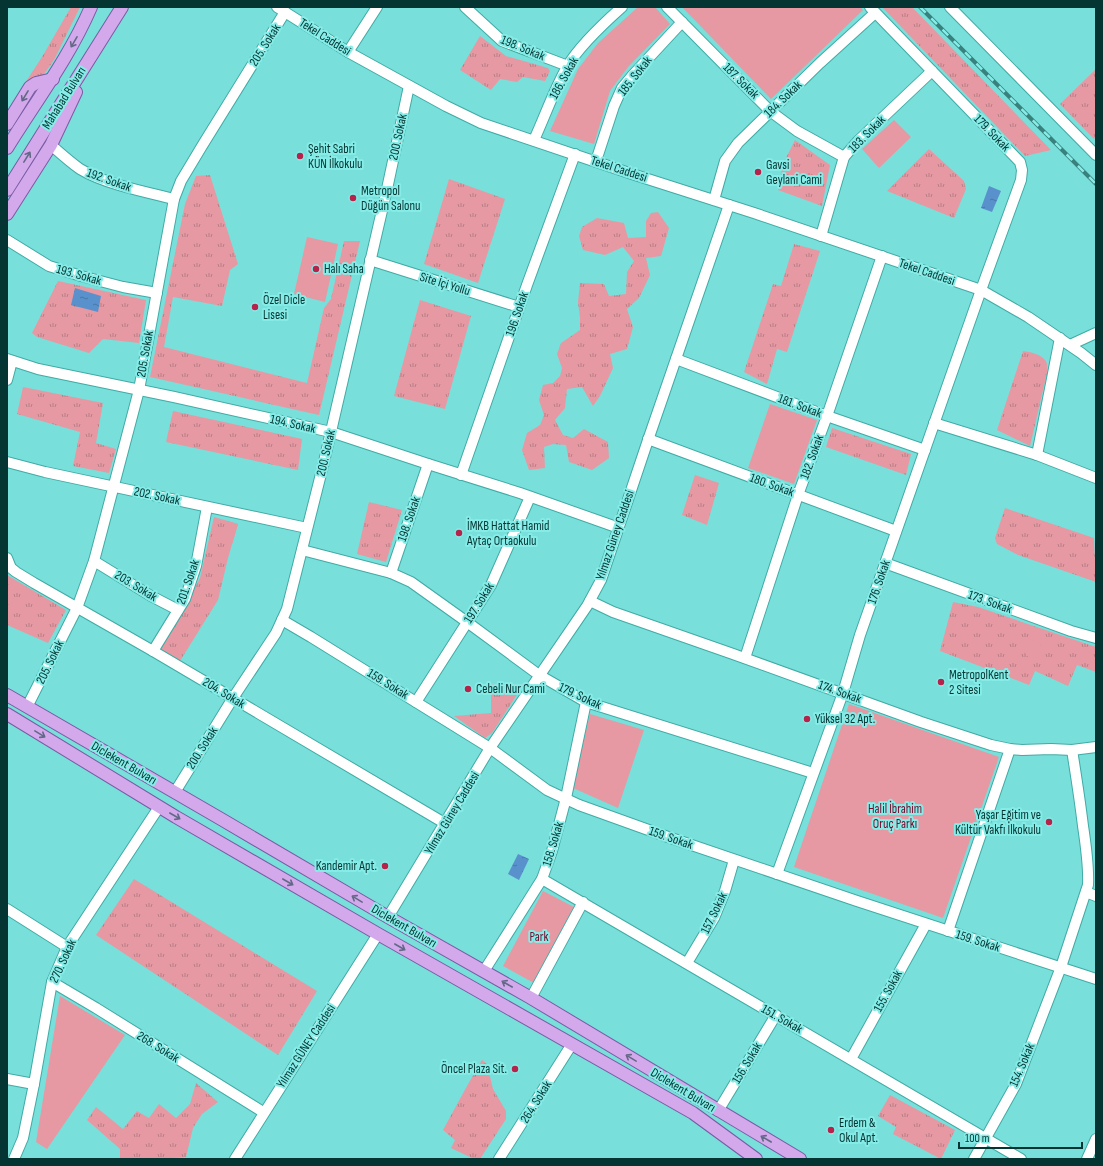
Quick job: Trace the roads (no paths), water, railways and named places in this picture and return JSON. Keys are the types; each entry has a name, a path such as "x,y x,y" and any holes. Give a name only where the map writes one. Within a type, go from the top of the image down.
{"main road":[{"name":"Mahabad Bulvarı","path":"7,148 52,79 82,28 91,7"},
{"name":"Mahabad Bulvarı","path":"7,190 122,9"},
{"path":"7,214 51,145 96,48"},
{"path":"7,124 30,87 36,83 52,79"},
{"name":"Diclekent Bulvarı","path":"7,695 388,918 531,998 800,1159"},
{"name":"Diclekent Bulvarı","path":"7,714 159,807 378,934 693,1113 756,1159"}],"street":[{"path":"348,52 377,7"},
{"name":"198. Sokak","path":"466,7 502,41 568,66"},
{"name":"186. Sokak","path":"534,140 568,66 582,47 622,7"},
{"name":"187. Sokak","path":"667,7 770,111 797,131 844,157"},
{"path":"950,7 1096,155"},
{"name":"Tekel Caddesi","path":"281,10 348,52 446,106 481,123 596,162 729,204 981,290 1028,316 1096,365"},
{"name":"205. Sokak","path":"27,707 77,608 94,561 139,390 174,199 181,181 281,10"},
{"name":"179. Sokak","path":"872,10 1020,162 1022,170 1021,180 981,290"},
{"name":"184. Sokak","path":"714,200 725,161 738,143 820,64 872,10"},
{"name":"185. Sokak","path":"596,162 614,106 622,88 682,22"},
{"name":"183. Sokak","path":"822,236 844,157 854,145 932,71"},
{"name":"200. Sokak","path":"175,792 264,651 287,609 331,432 409,86"},
{"name":"192. Sokak","path":"51,145 79,168 96,177 142,192 174,199"},
{"name":"196. Sokak","path":"461,475 519,307 575,154"},
{"name":"Yılmaz Güney Caddesi","path":"388,918 446,824 490,748 590,601 601,580 729,204"},
{"name":"193. Sokak","path":"7,240 49,266 123,287 156,292"},
{"name":"182. Sokak","path":"745,658 798,495 882,256"},
{"name":"Site İçi Yollu","path":"370,260 519,307"},
{"name":"176. Sokak","path":"777,874 843,693 860,636 981,290"},
{"path":"1070,345 1096,333"},
{"path":"1037,456 1060,338"},
{"name":"181. Sokak","path":"676,359 827,416 925,450"},
{"path":"7,380 9,360"},
{"name":"194. Sokak","path":"9,360 38,369 331,432 530,497 619,528"},
{"path":"934,423 1037,456 1096,478"},
{"name":"180. Sokak","path":"648,439 896,531"},
{"name":"202. Sokak","path":"7,462 45,472 307,528"},
{"name":"198. Sokak","path":"391,573 428,464"},
{"name":"197. Sokak","path":"416,702 491,585 530,497"},
{"name":"201. Sokak","path":"153,651 185,599 196,566 207,507"},
{"name":"179. Sokak","path":"302,550 391,573 411,582 539,675 586,702 813,773"},
{"name":"204. Sokak","path":"7,558 11,568 16,572 446,824"},
{"name":"203. Sokak","path":"94,561 151,596 178,610"},
{"name":"173. Sokak","path":"886,563 1071,631 1096,638"},
{"name":"174. Sokak","path":"590,601 613,612 921,722 991,745 1022,750 1072,750 1096,747"},
{"name":"159. Sokak","path":"282,620 490,748 547,790 579,804 734,860 1096,979"},
{"name":"158. Sokak","path":"484,971 542,878 552,851 566,798 586,702"},
{"path":"948,931 1010,749"},
{"name":"154. Sokak","path":"974,1159 1016,1084 1091,894 1088,885 1088,867 1072,750"},
{"name":"270. Sokak","path":"14,1159 23,1138 52,982 67,947 159,807"},
{"name":"157. Sokak","path":"687,963 714,918 725,891 734,860"},
{"name":"151. Sokak","path":"542,878 1021,1159"},
{"path":"531,998 583,902"},
{"path":"7,910 67,947"},
{"name":"155. Sokak","path":"851,1059 926,924"},
{"name":"Yılmaz GÜNEY Caddesi","path":"235,1159 263,1112 378,934"},
{"name":"268. Sokak","path":"52,982 263,1112"},
{"name":"156. Sokak","path":"718,1111 776,1015"},
{"name":"264. Sokak","path":"500,1159 572,1044"},
{"path":"7,1079 34,1084"},
{"path":"1088,1159 1096,1139"}],"water":[{"path":"989,186 1001,191 992,212 981,208"},
{"path":"75,288 101,296 98,312 71,305"},
{"path":"518,854 529,859 519,880 508,874"}],"railway":[{"path":"920,7 1096,184"}],"place":[{"name":"Şehit Sabri KÜN İlkokulu","path":"300,156"},
{"name":"Gavsi Geylani Cami","path":"758,172"},
{"name":"Metropol Düğün Salonu","path":"353,198"},
{"name":"Halı Saha","path":"316,269"},
{"name":"Özel Dicle Lisesi","path":"255,307"},
{"name":"İMKB Hattat Hamid Aytaç Ortaokulu","path":"459,533"},
{"name":"MetropolKent 2 Sitesi","path":"941,682"},
{"name":"Cebeli Nur Cami","path":"468,689"},
{"name":"Yüksel 32 Apt.","path":"807,719"},
{"name":"Yaşar Eğitim ve Kültür Vakfı İlkokulu","path":"1049,822"},
{"name":"Kandemir Apt.","path":"385,866"},
{"name":"Öncel Plaza Sit.","path":"515,1069"},
{"name":"Erdem & Okul Apt.","path":"831,1130"}],"park label":[{"name":"Halil İbrahim Oruç Parkı","path":"895,816"},
{"name":"Park","path":"539,937"}]}
